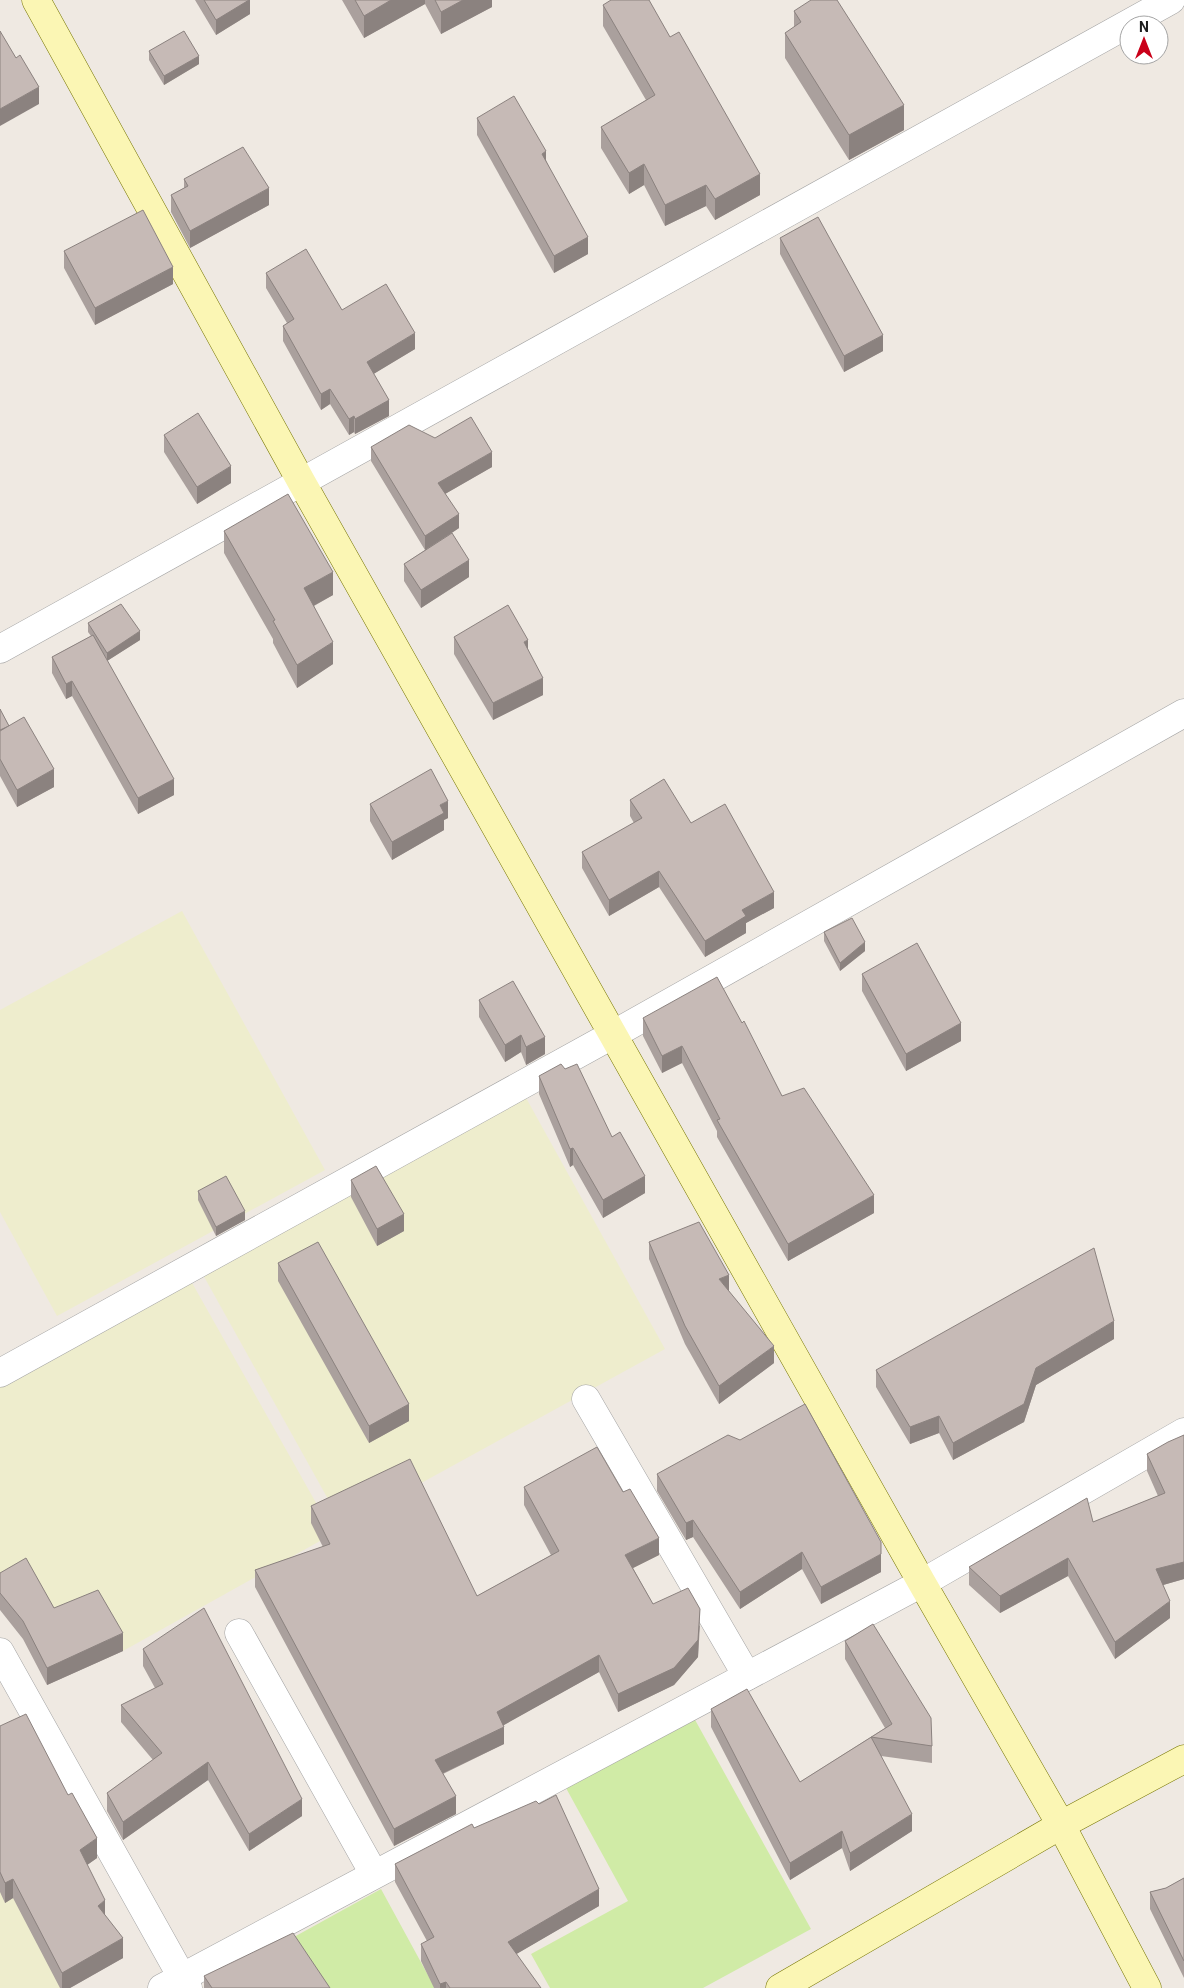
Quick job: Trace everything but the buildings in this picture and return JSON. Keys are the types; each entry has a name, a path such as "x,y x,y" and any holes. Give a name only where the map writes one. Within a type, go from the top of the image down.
{"street":[{"path":"36,0 302,483 922,1583 1061,1825 1147,1988"},
{"path":"0,649 1171,0"},
{"path":"0,1373 614,1034 1184,713"},
{"path":"586,1399 747,1676"},
{"path":"0,1652 177,1984 374,1874 922,1583 1184,1432"},
{"path":"239,1633 374,1874"},
{"path":"780,1988 1061,1825 1184,1759"}],"green space":[{"path":"182,911 325,1170 57,1316 0,1212 0,1010"},
{"path":"525,1096 665,1349 343,1526 202,1273"},
{"path":"191,1281 324,1517 320,1541 123,1651 97,1607 56,1629 0,1590 0,1387"},
{"path":"694,1718 811,1929 703,1988 550,1988 531,1954 628,1901 566,1788"},
{"path":"0,1861 67,1988 0,1988"},
{"path":"381,1889 435,1988 322,1988 294,1937"}]}
